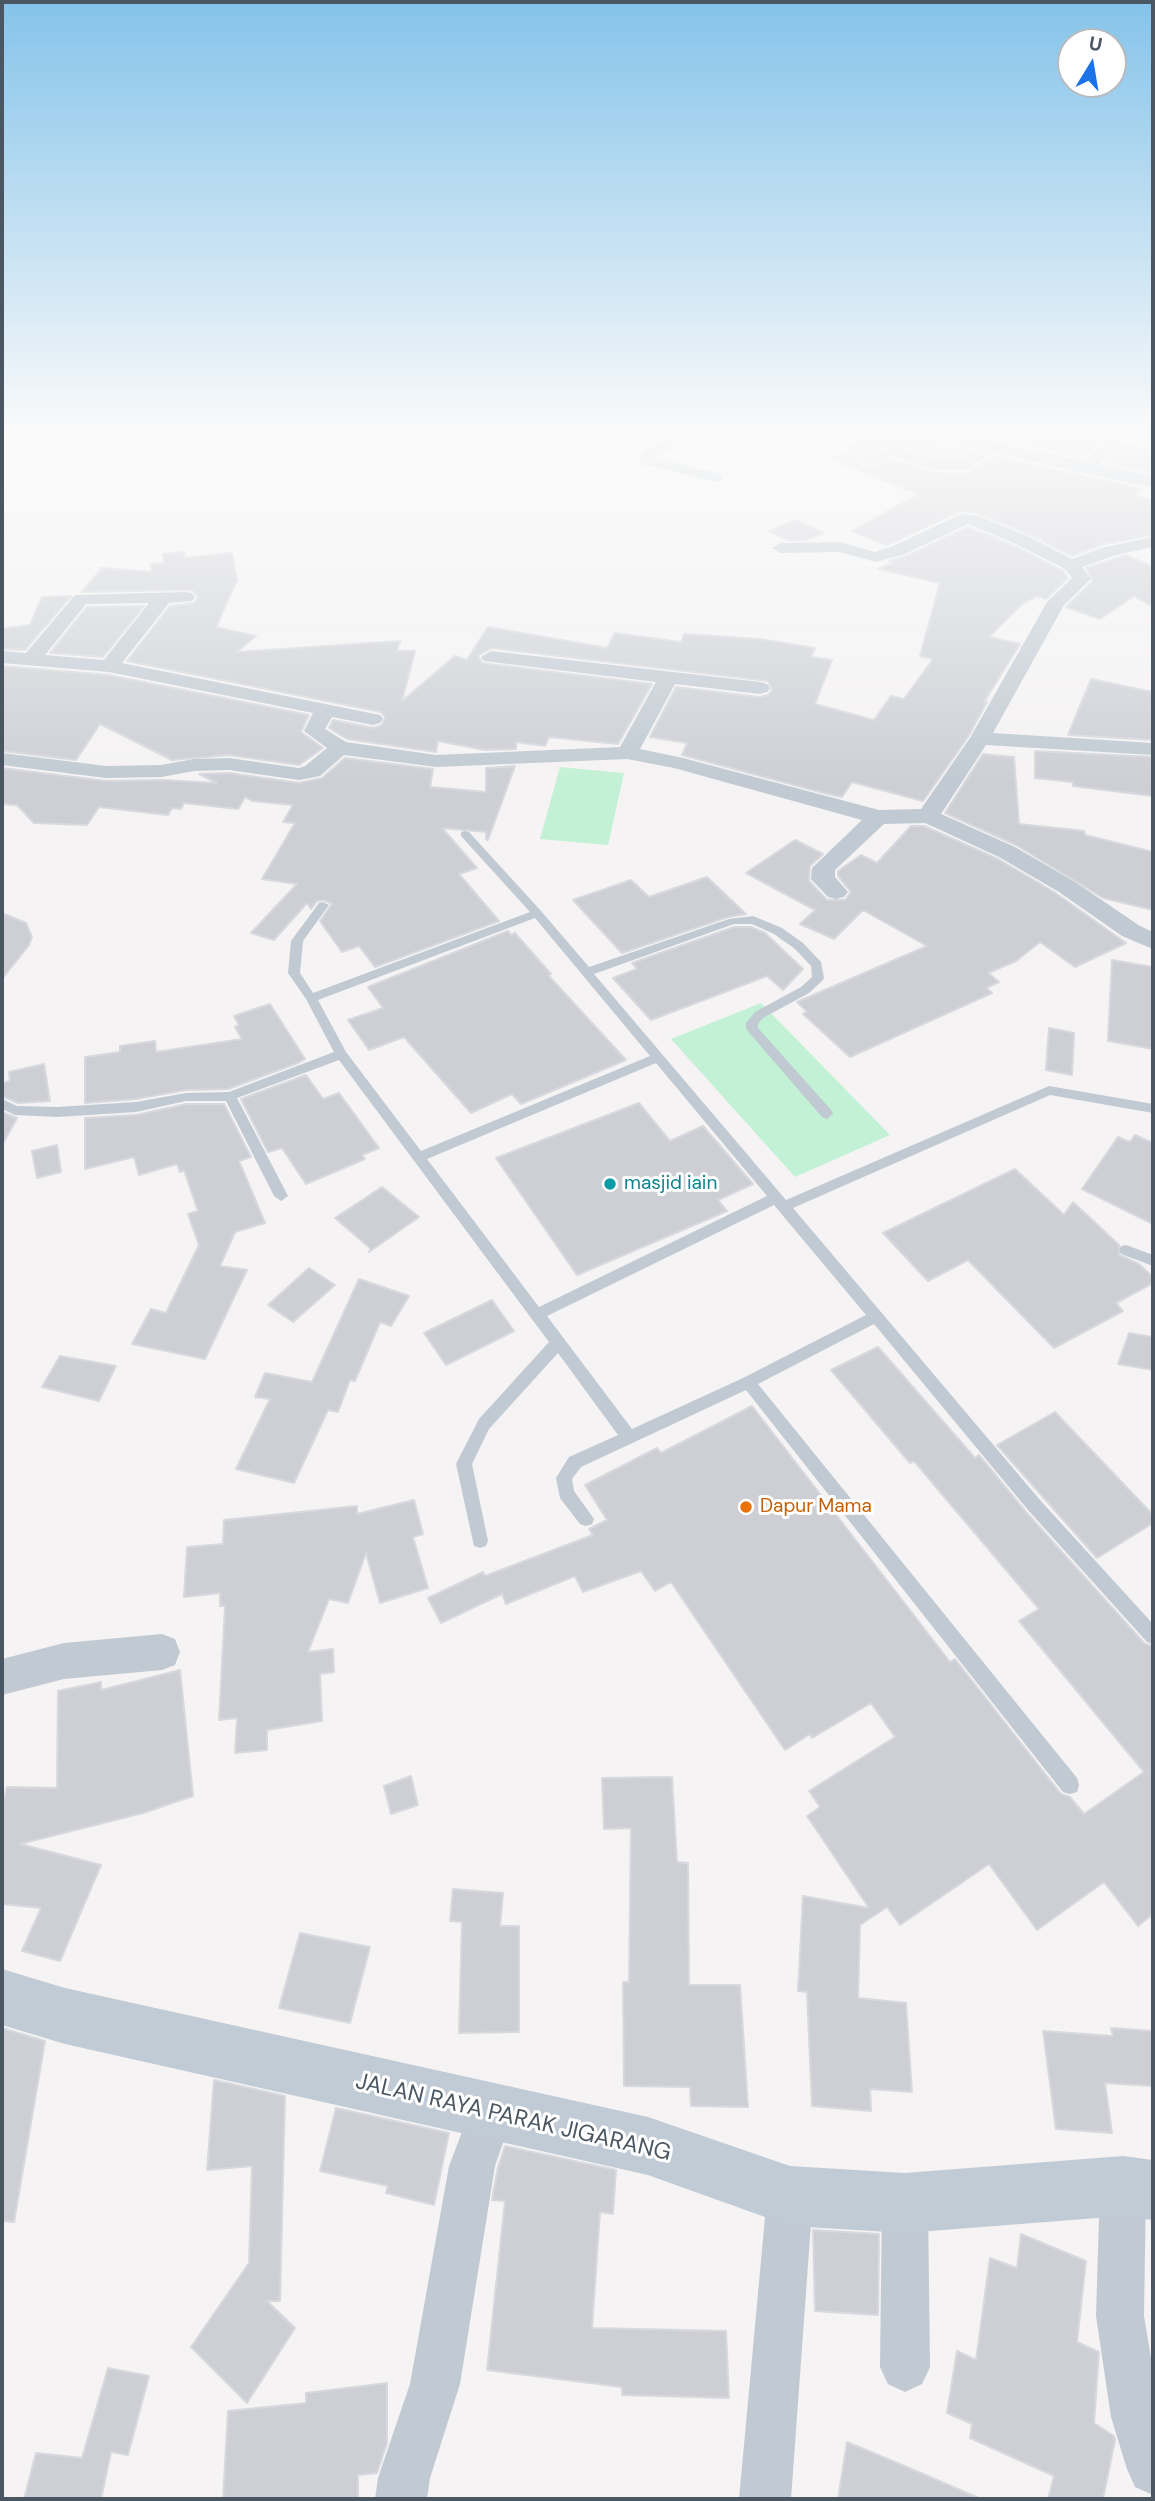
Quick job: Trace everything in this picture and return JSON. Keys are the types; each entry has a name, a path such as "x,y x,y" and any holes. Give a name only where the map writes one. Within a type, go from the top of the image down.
{"street":[{"path":"854,552 876,556 893,552"},
{"path":"928,816 980,738 1056,601 1082,579 1071,565 1044,552"},
{"path":"1071,565 1109,552"},
{"path":"31,659 81,599 186,597"},
{"path":"109,666 163,598"},
{"path":"2,657 109,666 373,719"},
{"path":"491,657 760,688"},
{"path":"626,753 668,678"},
{"path":"326,708 314,731 340,748 436,761 626,753 676,762 878,817 928,816 1007,852 1067,887 1131,931 1153,941"},
{"path":"980,738 1153,749"},
{"path":"2,759 106,772 161,771 194,765 229,764 299,774 316,768 340,748"},
{"path":"836,892 822,879 824,868 878,817"},
{"path":"2,1677 64,1661 162,1652"},
{"name":"JALAN RAYA PARAK JIGARANG","path":"2,1997 65,2016 648,2146 790,2196 905,2203 1138,2188"},
{"path":"401,2499 404,2478 435,2385 472,2166 492,2111"},
{"path":"1138,2188 1120,2316 1136,2417 1153,2469"},
{"path":"765,2499 790,2196"},
{"path":"905,2203 905,2367"}],"lane":[{"path":"466,834 587,972 1034,1505 1153,1636"},
{"path":"323,905 297,941 294,973 311,998 341,1054 629,1437"},
{"path":"311,998 537,913"},
{"path":"587,972 733,921 752,920 778,931 799,946 817,965 818,978 805,989 759,1015 752,1023 752,1029 827,1114"},
{"path":"2,1104 15,1110 57,1112 135,1107 186,1097 230,1096 341,1054"},
{"path":"419,1157 657,1057"},
{"path":"538,1314 779,1203 1049,1090 1153,1108"},
{"path":"230,1096 281,1196"},
{"path":"1126,1250 1153,1261"},
{"path":"586,1519 566,1493 564,1478 575,1461 748,1382 875,1317"},
{"path":"480,1541 464,1464 484,1424 559,1342"},
{"path":"748,1382 1070,1785"}],"green space":[{"path":"560,767 624,773 608,845 540,839"},
{"path":"761,1003 890,1135 795,1177 671,1039"}],"building":[{"path":"184,552 185,558 232,553 237,580 216,627 256,636 237,652 400,641 397,651 415,651 402,701 455,656 467,660 488,627 607,648 615,633 681,642 684,634 760,639 815,648 811,657 832,660 815,704 874,720 891,696 904,699 933,659 920,656 940,583 878,569 894,563 889,561 915,552 1026,552 1063,571 1068,578 1046,599 1037,596 1022,604 989,637 1020,644 984,702 987,702 968,737 923,801 852,782 842,797 824,793 682,755 687,743 650,737 676,687 760,697 768,695 772,690 768,681 491,648 478,656 482,663 652,684 618,744 549,737 545,746 516,742 516,749 485,750 438,741 436,752 347,739 329,728 333,720 374,728 382,725 385,717 381,712 127,661 170,606 194,603 198,597 192,590 82,592 102,568 152,572 151,564 164,563 163,554"},
{"path":"1064,552 1083,552 1072,556"},
{"path":"1126,555 1153,567 1153,607 1134,596 1100,619 1066,607 1093,581 1086,568"},
{"path":"71,596 25,650 2,649 2,629 30,625 42,597"},
{"path":"144,606 103,657 50,653 87,607"},
{"path":"2,666 109,675 309,715 301,732 323,748 299,765 229,755 172,760 100,724 76,760 2,751"},
{"path":"1091,679 1153,692 1153,740 1068,735"},
{"path":"1035,751 1153,757 1153,796 1073,786 1073,782 1035,778"},
{"path":"983,754 1014,757 1019,824 1084,831 1085,835 1153,852 1153,910 1103,898 1016,845 945,813"},
{"path":"345,758 433,769 430,787 486,792 486,768 515,766 488,840 486,832 442,828 477,868 459,874 499,921 375,967 359,946 342,952 320,921 332,904 324,900 317,901 311,909 307,903 274,940 251,933 297,884 262,879 295,823 283,822 293,805 253,801 245,797 238,809 184,803 181,809 172,808 168,815 99,807 87,825 34,823 17,805 2,804 2,768 106,781 217,783 199,774 229,773 299,783 322,778"},
{"path":"911,826 924,826 998,859 1054,892 1126,943 1075,967 1040,942 1016,961 988,973 999,982 986,988 992,993 850,1057 803,1014 807,1012 797,1002 927,946 863,910 834,939 800,924 815,910 746,873 795,840 823,854 810,866 809,881 827,900 845,900 851,892 838,876 838,871 861,855 877,863"},
{"path":"707,877 746,914 728,917 622,953 573,900 631,880 649,897"},
{"path":"2,913 26,923 32,937 29,945 2,979"},
{"path":"734,927 751,927 765,933 803,969 783,990 767,976 651,1020 613,978 637,969 632,963"},
{"path":"508,931 511,935 515,933 551,974 548,975 626,1060 521,1104 512,1094 471,1113 404,1037 369,1050 348,1020 383,1008 368,987"},
{"path":"1112,960 1153,967 1153,1049 1108,1041"},
{"path":"270,1004 305,1059 298,1063 228,1089 186,1090 136,1099 85,1103 85,1057 120,1052 120,1046 155,1041 156,1052 242,1039 235,1027 239,1025 234,1016"},
{"path":"1049,1028 1074,1033 1072,1075 1046,1070"},
{"path":"44,1064 50,1101 18,1103 2,1096 2,1083 10,1081 9,1072"},
{"path":"306,1075 323,1099 339,1093 379,1148 362,1155 365,1159 306,1184 282,1148 268,1152 241,1099"},
{"name":"masjid iain","path":"639,1103 670,1141 703,1126 753,1184 718,1200 727,1211 577,1275 496,1158"},
{"path":"186,1104 224,1104 251,1157 239,1161 265,1223 235,1232 220,1266 247,1270 205,1359 132,1344 151,1309 166,1313 199,1245 188,1214 198,1211 184,1170 180,1172 177,1164 139,1175 134,1157 85,1169 85,1118 136,1115"},
{"path":"2,1112 17,1118 2,1145"},
{"path":"1135,1135 1153,1143 1153,1224 1082,1189 1118,1137 1130,1142"},
{"path":"57,1145 61,1172 37,1178 32,1151"},
{"path":"1015,1169 1064,1215 1073,1202 1119,1245 1119,1255 1139,1264 1153,1277 1153,1283 1116,1303 1123,1311 1054,1348 968,1260 928,1281 883,1233"},
{"path":"382,1187 419,1217 369,1252 371,1249 335,1218"},
{"path":"309,1268 335,1285 293,1322 268,1305"},
{"path":"359,1279 409,1296 391,1326 380,1322 355,1381 350,1380 338,1412 328,1410 294,1483 236,1469 270,1399 255,1397 265,1373 312,1382"},
{"path":"492,1300 514,1331 446,1365 424,1333"},
{"path":"1129,1333 1153,1337 1153,1370 1118,1364"},
{"path":"878,1347 975,1458 979,1455 1026,1512 1145,1644 1153,1646 1153,1914 1138,1926 1104,1882 1037,1930 989,1864 900,1925 887,1907 860,1925 858,1998 906,2003 912,2092 870,2089 871,2111 812,2106 807,1992 798,1991 803,1896 869,1908 807,1816 820,1807 809,1791 895,1737 871,1703 812,1738 810,1734 785,1750 671,1582 655,1591 641,1571 583,1592 575,1576 506,1604 502,1594 441,1623 428,1598 483,1572 485,1576 593,1535 589,1529 607,1520 585,1485 657,1448 661,1453 752,1406 950,1662 955,1659 1061,1794 1070,1797 1084,1814 1144,1772 1019,1621 1039,1609 914,1461 910,1463 831,1370"},
{"path":"60,1356 116,1366 99,1401 42,1387"},
{"path":"1055,1412 1153,1515 1153,1523 1097,1558 997,1445"},
{"path":"414,1500 423,1534 413,1537 428,1588 380,1603 366,1553 348,1603 329,1599 308,1652 333,1649 334,1672 320,1674 322,1721 267,1730 267,1750 235,1753 237,1718 219,1720 225,1606 220,1606 220,1593 184,1597 187,1547 223,1544 224,1520 357,1506 357,1514"},
{"path":"180,1670 193,1796 143,1813 20,1844 101,1865 60,1961 22,1951 41,1908 2,1904 2,1807 7,1787 57,1788 58,1691 101,1682 101,1690"},
{"path":"411,1776 418,1805 391,1814 384,1786"},
{"path":"672,1777 677,1862 688,1863 689,1985 740,1985 748,2107 691,2106 690,2087 624,2086 623,1982 629,1982 631,1828 604,1829 602,1778"},
{"path":"453,1889 503,1893 500,1926 519,1926 519,2032 459,2033 462,1922 450,1921"},
{"path":"300,1933 370,1947 350,2023 279,2008"},
{"path":"2,2028 45,2041 14,2222 2,2221"},
{"path":"1111,2028 1153,2031 1153,2086 1105,2083 1112,2133 1056,2129 1043,2031 1113,2036"},
{"path":"214,2080 285,2096 280,2301 267,2301 295,2328 247,2403 191,2347 249,2263 252,2166 207,2170"},
{"path":"336,2108 449,2133 434,2205 386,2193 388,2186 320,2171"},
{"path":"505,2146 616,2170 613,2214 600,2212 592,2328 726,2331 729,2398 622,2395 622,2387 487,2370 505,2201 492,2200"},
{"path":"813,2230 879,2234 878,2315 815,2311"},
{"path":"1021,2234 1086,2261 1077,2342 1099,2352 1094,2423 1114,2436 1115,2440 1103,2499 1048,2499 1054,2476 970,2438 972,2424 947,2413 957,2351 976,2360 990,2258 1017,2268"},
{"path":"108,2368 149,2376 128,2455 111,2452 101,2499 24,2499 36,2453 82,2458"},
{"path":"387,2383 387,2443 377,2473 358,2475 358,2499 223,2499 228,2411 306,2403 306,2393"},
{"path":"847,2442 914,2470 981,2499 838,2499"}],"place":[{"name":"masjid iain","path":"610,1184"},
{"name":"Dapur Mama","path":"746,1507"}]}
